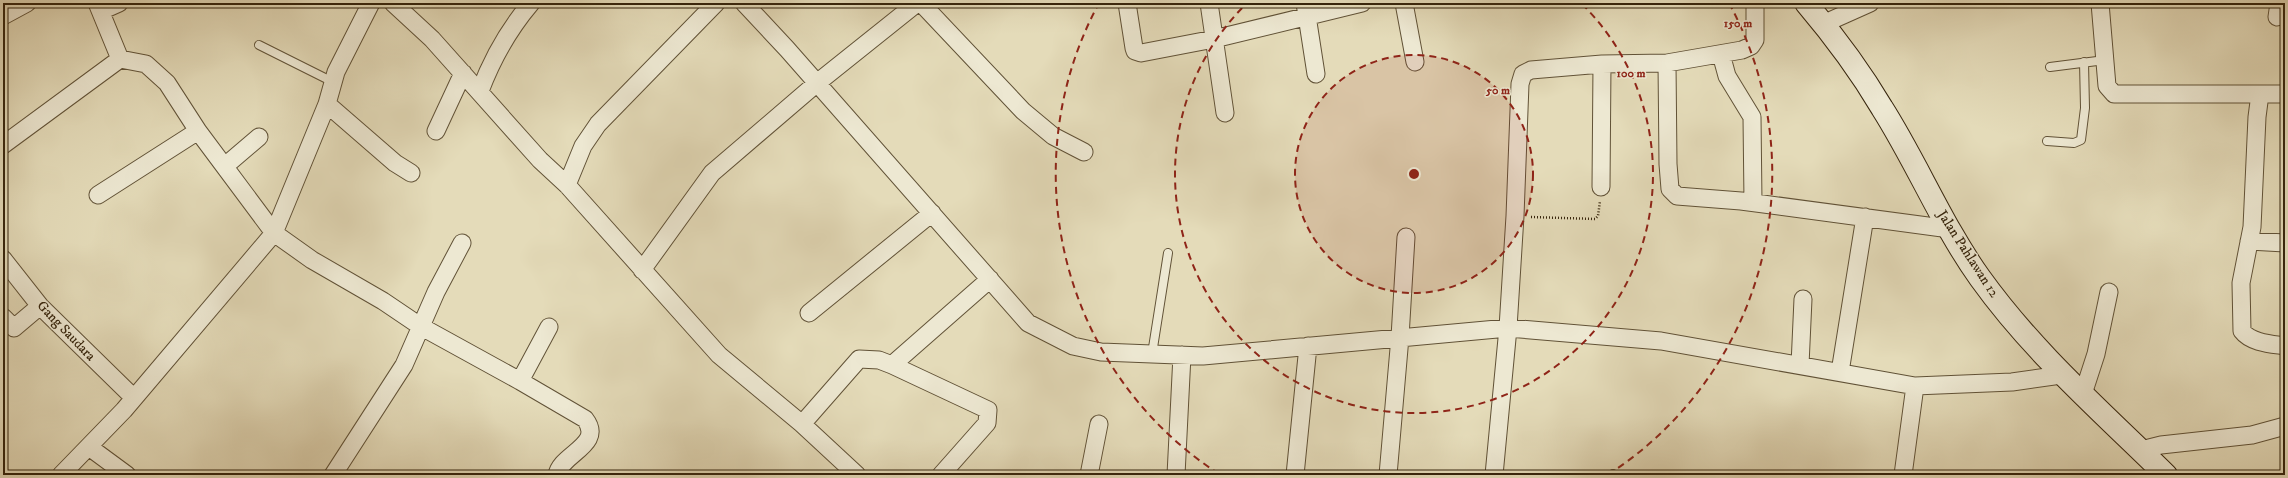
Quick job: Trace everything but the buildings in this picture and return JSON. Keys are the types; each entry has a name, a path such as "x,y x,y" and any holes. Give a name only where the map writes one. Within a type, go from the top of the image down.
{"main road":[{"name":"Jalan Pahlawan 12","path":"1806,3 1823,24 1883,108 1950,229 1979,277 2021,332 2061,375 2083,394 2151,465"}],"street":[{"path":"3,16 27,3"},
{"path":"119,3 99,7 120,59"},
{"path":"61,475 134,398 274,233 327,104 333,82 371,3"},
{"path":"394,3 432,39 480,90 540,160 567,185 719,355 802,424 857,475"},
{"path":"480,90 490,64 522,14 531,3"},
{"path":"567,185 583,146 598,124 716,3"},
{"path":"744,3 817,83 1028,323 1050,336 1073,346 1102,352 1203,356 1508,328 1661,341 1915,386 2012,382 2061,375"},
{"path":"642,270 712,173 817,83 917,3"},
{"path":"921,3 1023,111 1053,136 1084,152"},
{"path":"1127,3 1135,51 1148,52 1214,39 1306,9 1362,3"},
{"path":"1209,3 1225,113"},
{"path":"1404,3 1415,62"},
{"path":"1494,475 1508,328 1515,216 1520,84 1523,74 1531,70 1602,64 1667,63 1721,54 1751,46 1755,40 1755,3"},
{"path":"1823,24 1870,3"},
{"path":"2100,3 2107,86 2114,94 2285,94"},
{"path":"1306,9 1316,74"},
{"path":"1721,54 1732,86 1752,117 1753,202"},
{"path":"3,145 120,59 137,61 154,69 167,83 198,131 274,233 312,260 383,301 420,326 585,419 589,424 590,436 585,445 562,464 556,475"},
{"path":"1667,63 1668,164 1671,192 1680,197 1753,202 1950,229"},
{"path":"1601,187 1602,64"},
{"path":"436,131 463,73"},
{"path":"2260,94 2257,117 2252,227 2241,283 2242,331 2246,336 2268,344 2285,346"},
{"path":"327,104 395,162 411,173"},
{"path":"98,195 198,131"},
{"path":"225,166 259,137"},
{"path":"809,313 932,213"},
{"path":"1840,372 1865,217"},
{"path":"1388,475 1400,337 1406,237"},
{"path":"2249,241 2285,243"},
{"path":"333,475 404,365 420,326 462,243"},
{"name":"Gang Saudara","path":"3,259 40,306 134,398"},
{"path":"892,365 990,279"},
{"path":"2083,394 2096,354 2109,292"},
{"path":"1800,365 1803,299"},
{"path":"3,317 14,328 40,306"},
{"path":"520,381 549,327"},
{"path":"1295,475 1308,346"},
{"path":"1176,475 1182,355"},
{"path":"802,424 859,359 879,360 988,410 987,423 941,475"},
{"path":"1903,475 1915,386"},
{"path":"1089,475 1099,424"},
{"path":"2151,465 2161,445 2237,438 2285,426"},
{"path":"89,447 127,475"}],"lane":[{"path":"259,45 333,82"},
{"path":"2050,67 2105,60"},
{"path":"2047,141 2074,143 2081,140 2084,108 2084,62"},
{"path":"1152,354 1168,253"}],"path":[{"path":"1515,216 1595,219 1598,216 1601,187"}]}
